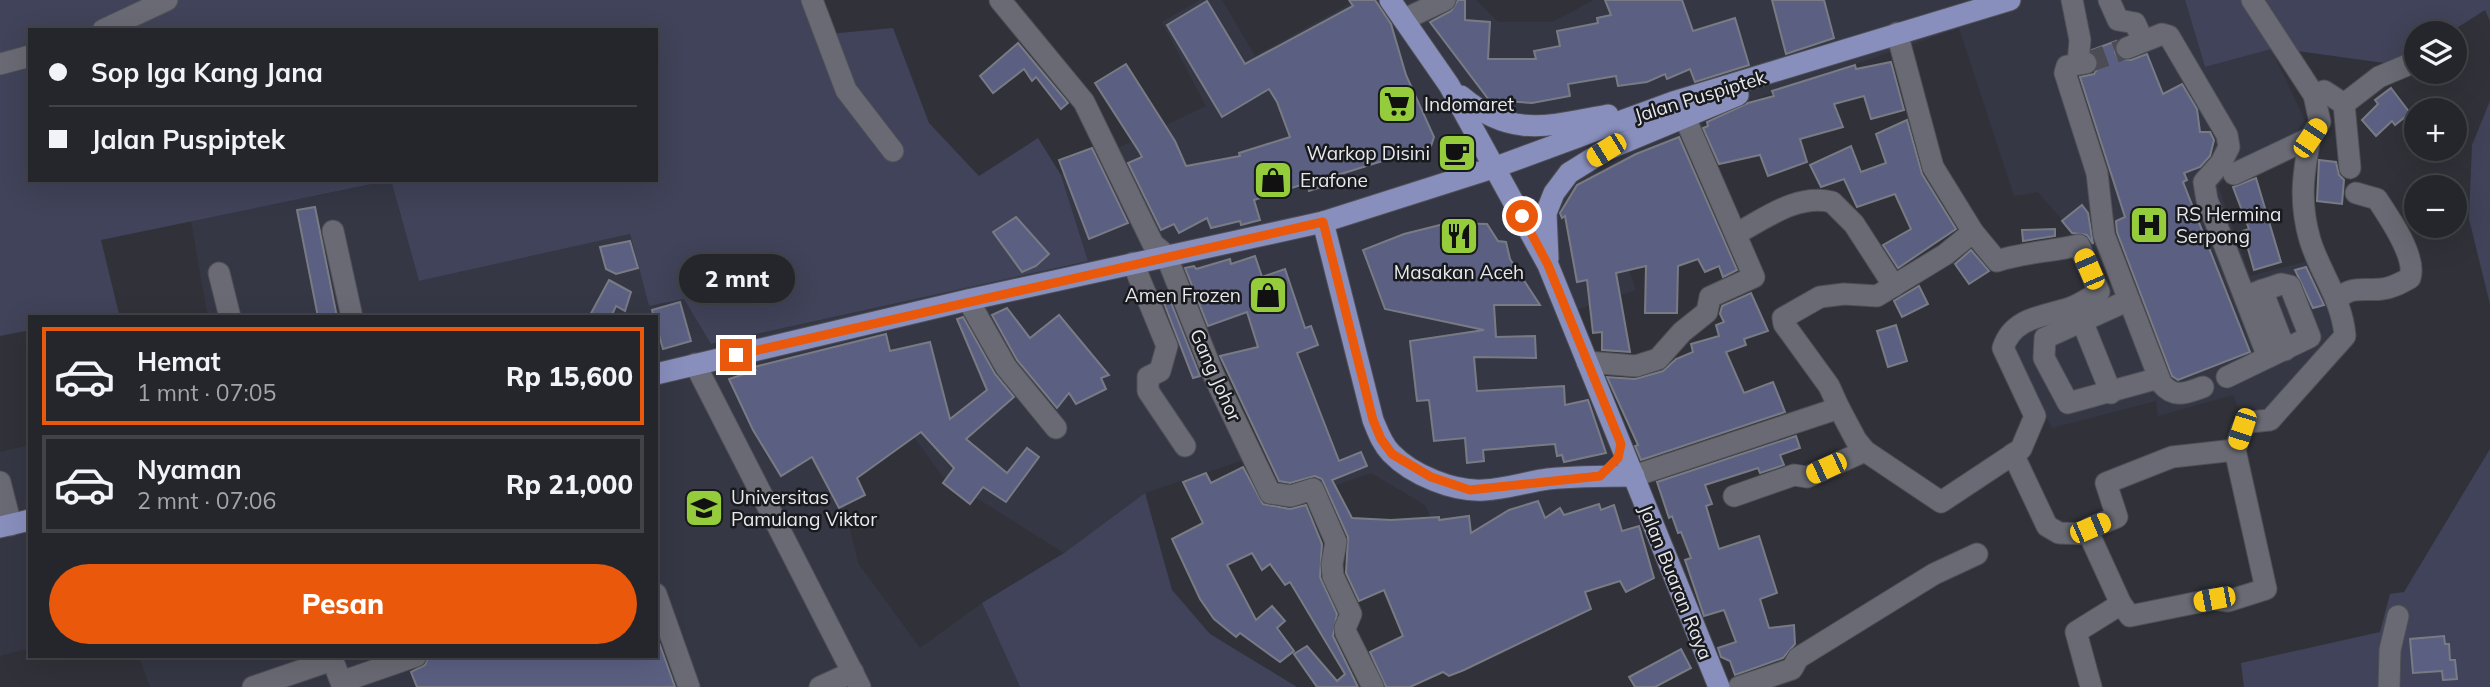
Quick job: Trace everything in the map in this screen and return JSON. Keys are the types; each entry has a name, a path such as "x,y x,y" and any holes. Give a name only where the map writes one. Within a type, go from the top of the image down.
{"main road":[{"path":"1390,0 1449,85 1483,114 1540,128 1679,110"},
{"name":"Jalan Puspiptek","path":"658,373 1133,262 1323,222 1679,110 1976,5 2010,0"},
{"name":"Jalan Buaran Raya","path":"1449,85 1548,265 1719,687"},
{"path":"1548,265 1546,213 1553,192 1569,173 1679,110"},
{"path":"1323,222 1373,420 1381,439 1392,454 1436,480 1470,490 1600,476 1634,477"},
{"path":"1600,476 1618,458 1621,444"}],"street":[{"path":"107,28 167,0"},
{"path":"812,0 846,90 893,152"},
{"name":"Gang Johor","path":"1000,0 1084,103 1153,244 1166,256 1214,376 1270,493 1291,496 1313,489 1336,542 1333,576 1351,614 1346,633 1373,687"},
{"path":"1405,19 1445,0"},
{"path":"2072,0 2082,63 2067,66 2065,73 2097,173 2104,235 2159,378 2168,392 2176,394 2203,387"},
{"path":"2109,0 2118,20 2135,23 2135,44 2162,34 2169,36 2200,94 2226,131 2229,147 2221,163 2204,182 2207,200 2262,290 2284,351"},
{"path":"2235,450 2172,457 2106,483 2117,517 2090,528 2089,534 2121,604 2130,616 2214,599 2228,601 2266,589 2235,450 2242,429 2249,422 2270,420 2345,336 2338,299 2310,241 2300,190 2310,138 2320,122 2314,95 2252,0"},
{"path":"1896,33 1913,84 1915,107 1933,167 1973,232 1997,261 2022,252 2055,251 2079,245 2099,292 2073,307 2019,324 2008,334 2003,348 2035,416 2021,449 1941,502 1865,451 1856,440 1829,386 1784,324 1783,318 1820,297 1844,294 1877,296 1946,254 1973,232"},
{"path":"0,64 28,57"},
{"path":"2344,104 2379,77 2404,66"},
{"path":"2314,95 2324,91 2344,104"},
{"path":"2344,104 2350,168"},
{"path":"1587,362 1636,366 1658,359 1682,332 1707,312 1710,298 1754,277 1679,110"},
{"path":"2234,174 2310,138"},
{"path":"2338,299 2343,294 2366,287 2380,290 2394,286 2410,278 2412,272 2400,235 2377,199 2356,193"},
{"path":"1736,234 1786,207 1807,201 1832,202 1854,224 1894,286"},
{"path":"333,231 352,315"},
{"path":"1133,262 1167,346 1165,361 1160,371 1148,377 1148,391 1185,446"},
{"path":"219,273 230,315"},
{"path":"2262,290 2284,351"},
{"path":"968,300 1006,367 1056,428"},
{"path":"2129,300 2045,338 2044,358 2068,404 2159,378"},
{"path":"2082,321 2112,393"},
{"path":"2227,377 2284,351"},
{"path":"695,364 856,680 820,687"},
{"path":"1634,477 1839,408"},
{"path":"1734,496 1794,475 1807,477 1865,451"},
{"path":"2013,454 2047,526 2059,533 2089,534"},
{"path":"0,482 14,524"},
{"path":"1738,687 1792,669 1798,658 1934,574 1977,554"},
{"path":"658,600 689,687"},
{"path":"2091,687 2076,632 2121,604"},
{"path":"2389,687 2390,650 2398,616"},
{"path":"253,687 332,658 341,682 410,658"}],"shaded area":[{"path":"0,0 804,0 818,35 893,28 929,123 979,176 1038,138 1061,175 1088,261 711,344 684,299 649,306 630,234 419,281 392,182 658,182 658,28 28,28 28,182 381,182 101,240 119,314 28,315 28,330 0,336"},
{"path":"1200,0 1222,0 1255,56 1356,0 1476,0 1498,22 1552,22 1594,0 2185,0 2205,67 2271,49 2308,127 2242,161 2218,186 2250,276 2321,258 2338,324 2268,417 2243,419 2233,395 2158,416 2156,401 2052,428 2011,352 2008,332 2072,310 2115,281 2038,192 2014,196 1959,28 1701,118 1712,153 1605,204 1636,290 1576,310 1657,519 1457,576 1425,505 1371,473 1310,494 1252,352 1207,360 1244,460 1145,493 1064,553 943,477 898,415 840,434 844,505 858,563 920,648 982,603 1020,687 150,687 140,658 658,658 658,315 208,315 191,221 392,182 419,281 630,234 649,306 684,299 712,344 1088,261 1061,175 1206,106 1162,22"},
{"path":"2185,0 2490,0 2490,21 2485,10 2467,22 2404,21 2404,62 2399,65 2275,48 2205,67"},
{"path":"2490,101 2490,304 2469,219 2472,145"},
{"path":"28,445 28,649 0,656 0,452"},
{"path":"2490,449 2490,687 2244,687 2241,663 2380,632 2390,594 2404,592"},
{"path":"1145,493 1172,590 1210,634 1297,687 1020,687 982,603 1064,553"}],"building":[{"path":"1349,0 1375,0 1391,24 1406,75 1434,137 1431,146 1328,178 1330,184 1309,191 1307,183 1254,200 1260,220 1241,225 1240,221 1211,228 1207,218 1179,233 1174,224 1161,230 1128,163 1142,157 1095,83 1126,64 1175,141 1186,166 1240,156 1239,153 1290,137 1277,102 1269,89 1222,117 1167,25 1207,1 1245,64 1353,6"},
{"path":"1458,0 1465,0 1465,20 1490,22 1488,59 1536,59 1534,51 1560,46 1557,31 1598,23 1597,18 1611,15 1605,0 1682,0 1693,31 1735,18 1749,65 1695,82 1690,69 1667,79 1665,74 1647,82 1618,86 1616,76 1568,84 1570,96 1532,103 1489,100 1430,22 1451,11"},
{"path":"1772,0 1824,0 1834,38 1786,54"},
{"path":"2116,41 2115,52 2119,59 2131,60 2147,54 2163,94 2182,84 2197,109 2200,132 2210,132 2214,140 2210,156 2200,167 2184,173 2187,180 2183,182 2250,352 2178,380 2172,376 2117,232 2116,221 2125,217 2080,77 2094,74 2098,68 2099,60 2092,50"},
{"path":"1018,43 1068,103 1061,109 1036,77 1032,81 1024,69 993,93 980,76"},
{"path":"1891,62 1904,110 1871,119 1864,96 1834,104 1843,127 1800,139 1807,162 1768,176 1760,155 1719,164 1703,128 1708,126 1707,122 1748,103 1774,96 1772,91 1855,65 1856,69"},
{"path":"2391,88 2404,105 2404,118 2395,125 2392,121 2376,136 2362,120 2378,104 2375,100"},
{"path":"1907,120 1922,174 1956,229 1898,268 1883,245 1911,229 1895,194 1857,207 1844,179 1821,187 1810,165 1851,146 1861,172 1886,163 1876,134"},
{"path":"1679,137 1737,270 1723,277 1719,266 1705,272 1698,259 1678,266 1677,313 1645,313 1646,266 1616,273 1630,352 1602,350 1602,332 1593,333 1587,280 1577,282 1565,216 1562,218 1560,213 1577,185 1636,154"},
{"path":"1092,148 1128,223 1089,239 1059,160"},
{"path":"2319,160 2336,162 2339,175 2344,180 2342,204 2317,201"},
{"path":"2256,178 2281,262 2254,270 2243,231 2249,229 2233,187"},
{"path":"2082,205 2088,213 2093,244 2087,235 2072,233 2062,221"},
{"path":"315,207 337,315 318,315 297,210"},
{"path":"1016,217 1049,254 1036,266 1022,272 993,232"},
{"path":"1448,223 1487,224 1498,241 1506,242 1510,259 1540,305 1494,305 1496,337 1535,336 1536,358 1474,357 1477,391 1564,386 1565,405 1588,400 1606,453 1564,462 1562,455 1557,456 1555,444 1483,450 1484,461 1467,463 1465,438 1434,441 1429,400 1417,401 1410,341 1484,330 1385,309 1363,250 1404,234"},
{"path":"2055,229 2055,236 2023,241 2022,230"},
{"path":"630,241 638,268 616,274 606,269 600,247"},
{"path":"1971,250 1989,271 1969,284 1955,264"},
{"path":"1255,256 1262,277 1285,269 1305,328 1311,326 1318,345 1297,353 1339,461 1361,452 1367,466 1332,480 1352,518 1391,520 1439,517 1439,520 1469,516 1471,533 1509,510 1538,501 1545,518 1560,508 1564,515 1599,504 1601,510 1614,505 1622,531 1639,526 1654,578 1626,592 1620,581 1585,592 1591,609 1464,670 1449,676 1443,672 1410,687 1386,687 1370,652 1403,636 1384,590 1359,601 1346,573 1348,537 1322,479 1315,476 1290,483 1279,481 1220,356 1258,347 1247,312 1208,326 1185,268 1194,266 1196,269 1230,259 1231,264"},
{"path":"2306,267 2324,305 2313,308 2295,270"},
{"path":"609,280 631,292 625,311 616,306 612,315 590,315"},
{"path":"1919,286 1928,304 1902,317 1894,301"},
{"path":"1751,293 1768,331 1744,339 1746,345 1726,352 1744,393 1773,382 1785,412 1641,460 1635,446 1638,445 1607,377 1635,379 1663,371 1676,359 1693,352 1691,344 1719,336 1716,325 1724,322 1720,314 1722,306"},
{"path":"1170,300 1200,376 1193,378 1164,303"},
{"path":"680,302 691,341 663,349 658,331 658,315 653,315 652,310"},
{"path":"1007,308 1030,338 1059,315 1109,375 1101,378 1106,389 1076,404 1069,393 1057,408 1017,360 992,315"},
{"path":"963,317 995,374 1014,397 966,439 1007,473 1027,448 1039,457 1006,502 983,487 970,504 943,483 954,468 921,432 857,478 865,495 839,508 812,457 781,476 753,430 729,379 756,370 754,367 886,334 890,351 930,342 950,419 987,390 957,319"},
{"path":"1896,325 1907,361 1888,367 1877,331"},
{"path":"1796,436 1800,448 1780,455 1784,465 1760,473 1758,468 1705,485 1712,504 1706,506 1719,549 1759,536 1777,593 1760,599 1769,628 1794,625 1795,644 1783,658 1735,675 1730,661 1721,657 1718,648 1736,642 1724,610 1704,616 1685,560 1691,558 1681,532 1678,533 1672,516 1669,518 1657,482"},
{"path":"1243,467 1263,504 1290,509 1306,505 1322,544 1320,577 1337,614 1333,636 1358,687 1317,687 1294,654 1307,646 1337,681 1345,674 1290,582 1285,585 1270,564 1262,570 1252,553 1227,565 1256,620 1272,606 1285,621 1277,628 1294,651 1280,662 1240,633 1236,637 1214,619 1200,599 1172,539 1203,523 1183,482 1206,473 1211,483"},
{"path":"2444,636 2445,644 2449,644 2450,660 2455,660 2457,679 2443,680 2442,671 2413,673 2410,639"},
{"path":"658,640 675,687 417,687 411,672 425,665 428,658 658,658"},
{"path":"1681,649 1691,668 1655,687 1635,687 1629,677"}],"tunnel":[{"path":"2086,63 2127,48"}],"place":[{"name":"Indomaret","path":"1397,104"},
{"name":"Warkop Disini","path":"1457,153"},
{"name":"Erafone","path":"1273,180"},
{"name":"RS Hermina Serpong","path":"2149,225"},
{"name":"Masakan Aceh","path":"1459,236"},
{"name":"Amen Frozen","path":"1268,295"},
{"name":"Universitas Pamulang Viktor","path":"704,508"}],"route":[{"path":"736,355 1133,262 1323,222 1373,420 1381,439 1392,454 1414,469 1448,485 1470,490 1510,488 1546,480 1600,476 1618,458 1621,444 1548,265 1522,216"}]}
